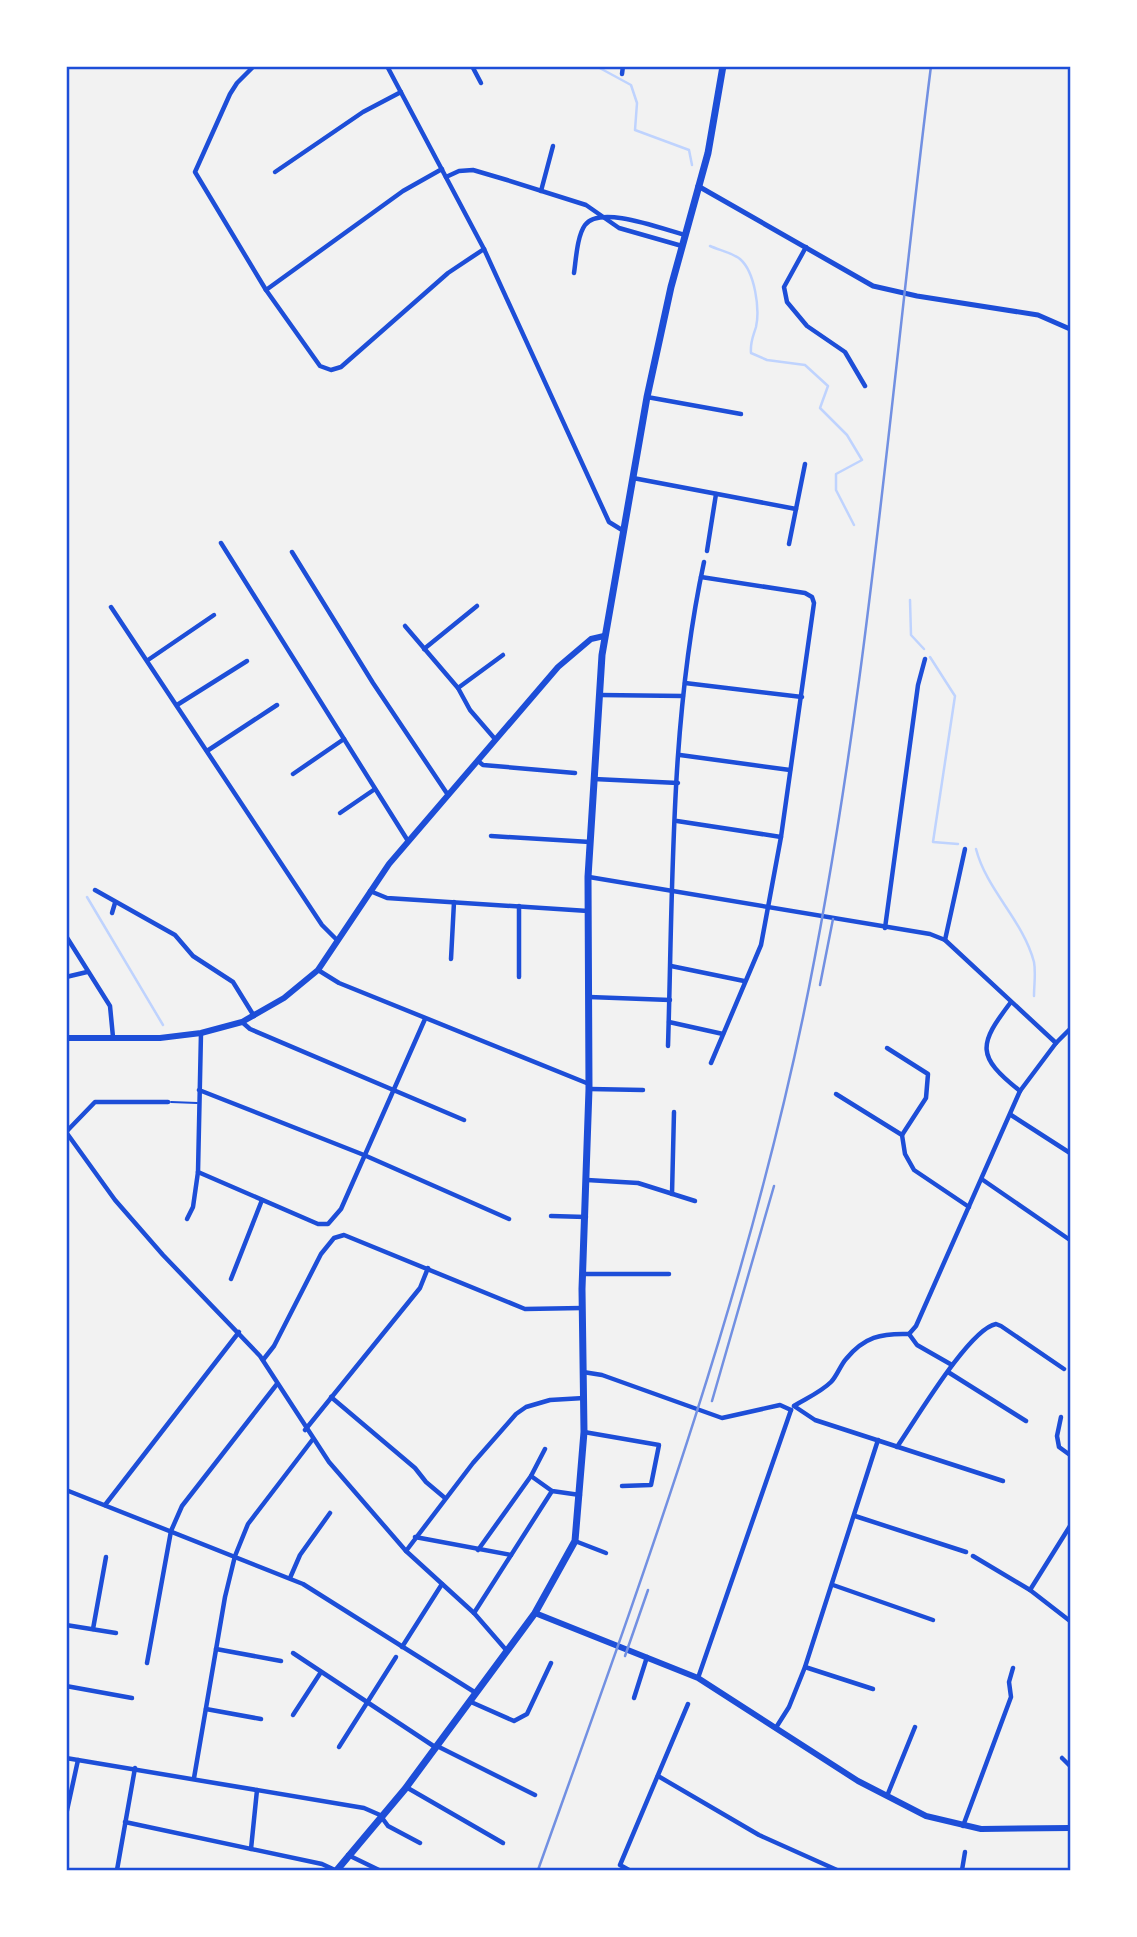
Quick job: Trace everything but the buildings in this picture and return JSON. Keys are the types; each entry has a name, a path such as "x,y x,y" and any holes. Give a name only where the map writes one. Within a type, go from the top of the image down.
{"highway":[{"path":"336,1871 406,1787 471,1702 535,1613 575,1541 584,1432 582,1308 587,1217 589,1087 588,877 598,695 604,636 647,397 717,109 723,66"}],"main road":[{"path":"66,1038 160,1038 201,1033 242,1022 284,998 318,970 369,890 566,658 591,639 604,636"},
{"path":"535,1613 698,1678 887,1797 926,1816 963,1826 1003,1831 1070,1828"}],"street":[{"path":"254,66 230,94 195,172 266,290 320,366 337,369 448,273 484,249"},
{"path":"387,66 484,249 609,522 622,530"},
{"path":"472,66 481,83"},
{"path":"622,74 623,66"},
{"path":"275,172 363,112 401,92"},
{"path":"541,191 553,146"},
{"path":"266,290 403,191 442,169"},
{"path":"446,177 472,170 586,205 606,216 618,228 682,246"},
{"path":"698,186 887,290 1030,313 1070,329"},
{"path":"573,273 585,225 606,216 617,216 685,235"},
{"path":"806,247 784,288 787,302 807,326 845,352 865,386"},
{"path":"647,397 741,414"},
{"path":"789,544 805,464"},
{"path":"632,478 796,509"},
{"path":"707,551 716,494"},
{"path":"221,542 408,841"},
{"path":"292,552 373,683 448,795"},
{"path":"668,1046 672,891 683,696 705,562"},
{"path":"701,577 812,597 814,603 781,837 761,945 711,1063"},
{"path":"424,649 477,606"},
{"path":"111,607 326,931 338,937"},
{"path":"148,660 214,615"},
{"path":"405,626 458,688 471,710 496,740"},
{"path":"458,688 503,655"},
{"path":"885,928 918,685 925,659"},
{"path":"177,705 247,661"},
{"path":"685,683 802,696"},
{"path":"598,695 683,696"},
{"path":"207,751 277,705"},
{"path":"293,774 344,739"},
{"path":"680,755 790,769"},
{"path":"478,761 483,765 575,773"},
{"path":"593,779 678,783"},
{"path":"340,813 376,789"},
{"path":"677,821 781,837"},
{"path":"491,836 590,842"},
{"path":"945,940 965,849"},
{"path":"588,877 945,940 1056,1043"},
{"path":"95,890 175,935 193,956 228,977 254,1016"},
{"path":"369,890 387,898 588,911"},
{"path":"452,959 454,902"},
{"path":"112,913 115,903"},
{"path":"519,906 519,977"},
{"path":"66,936 110,1006 113,1037"},
{"path":"671,966 744,981"},
{"path":"318,970 339,983 589,1087 643,1090"},
{"path":"66,976 87,972"},
{"path":"589,997 670,1000"},
{"path":"1011,1002 989,1031 986,1050 995,1071 1020,1091"},
{"path":"198,1172 318,1224 328,1224 341,1209 425,1019"},
{"path":"242,1022 250,1029 464,1120"},
{"path":"669,1022 723,1034"},
{"path":"909,1334 916,1326 983,1180 1020,1091 1056,1043 1070,1029"},
{"path":"187,1219 193,1207 198,1172 201,1033"},
{"path":"887,1048 928,1074 926,1098 902,1135 905,1154 914,1170 969,1207"},
{"path":"199,1090 364,1155 509,1219"},
{"path":"836,1094 902,1135"},
{"path":"168,1102 95,1102 66,1132 115,1200 209,1306 239,1332 263,1360 305,1430 329,1462 406,1551 474,1614 507,1652"},
{"path":"672,1194 674,1112"},
{"path":"1011,1115 1070,1153"},
{"path":"587,1180 638,1183 695,1201"},
{"path":"983,1180 1070,1240"},
{"path":"232,1279 262,1200"},
{"path":"551,1216 587,1217"},
{"path":"263,1360 274,1346 321,1254 334,1238 344,1235 525,1309 582,1308"},
{"path":"305,1430 420,1288 428,1268"},
{"path":"583,1274 669,1274"},
{"path":"897,1447 952,1365 986,1327 996,1324 1064,1369"},
{"path":"104,1506 239,1332"},
{"path":"698,1678 792,1408 831,1382 846,1359 866,1338 893,1333 909,1334 918,1345 952,1365"},
{"path":"948,1371 1026,1421"},
{"path":"583,1372 602,1375 722,1418 780,1405 792,1408 811,1419 1003,1481"},
{"path":"147,1663 172,1531 182,1506 278,1384"},
{"path":"331,1396 415,1468 445,1498"},
{"path":"406,1551 445,1498 516,1414 526,1407 550,1400 584,1398"},
{"path":"1061,1417 1057,1436 1059,1447 1070,1455"},
{"path":"584,1432 659,1445 650,1485 622,1486"},
{"path":"194,1778 235,1556 248,1524 313,1439"},
{"path":"777,1726 789,1707 805,1667 878,1440"},
{"path":"478,1550 531,1476 545,1449"},
{"path":"531,1476 552,1491 580,1495"},
{"path":"66,1490 290,1578 477,1693"},
{"path":"474,1614 552,1491"},
{"path":"290,1578 300,1555 330,1513"},
{"path":"855,1516 966,1552"},
{"path":"1030,1590 1070,1527"},
{"path":"415,1537 511,1555"},
{"path":"575,1541 606,1553"},
{"path":"973,1556 1030,1590 1070,1621"},
{"path":"93,1629 106,1557"},
{"path":"402,1647 442,1584"},
{"path":"833,1585 933,1620"},
{"path":"66,1625 116,1633"},
{"path":"216,1649 281,1661"},
{"path":"293,1653 437,1747 535,1795"},
{"path":"634,1698 647,1656"},
{"path":"339,1747 396,1657"},
{"path":"471,1702 514,1721 527,1714 551,1663"},
{"path":"805,1667 873,1689"},
{"path":"963,1826 1012,1697 1009,1682 1013,1668"},
{"path":"293,1715 320,1672"},
{"path":"66,1686 132,1698"},
{"path":"629,1871 620,1865 688,1704"},
{"path":"206,1709 261,1719"},
{"path":"887,1797 915,1727"},
{"path":"66,1758 364,1808 380,1815 388,1826 420,1843"},
{"path":"1062,1758 1070,1766"},
{"path":"66,1815 78,1760"},
{"path":"117,1871 135,1768"},
{"path":"658,1776 759,1835 838,1871"},
{"path":"406,1787 503,1843"},
{"path":"251,1849 257,1790"},
{"path":"125,1822 322,1864 336,1871"},
{"path":"962,1871 965,1852"},
{"path":"348,1855 379,1871"}],"lane":[{"path":"168,1102 198,1103"}],"waterway":[{"path":"596,66 631,85 637,103 635,130 689,150 692,165"},
{"path":"710,246 740,259 753,281 757,311 751,353 767,360 805,365 828,386 820,408 847,435 862,460 836,474 836,490 854,525"},
{"path":"910,600 911,635 924,649"},
{"path":"930,657 955,696 933,842 958,844"},
{"path":"976,849 988,878 1029,947 1035,966 1034,996"},
{"path":"87,897 163,1025"}],"railway":[{"path":"538,1870 650,1554 719,1341 750,1234 803,1017 826,899 862,662 931,66"},
{"path":"820,985 833,919"},
{"path":"712,1401 774,1186"},
{"path":"625,1656 648,1590"}]}
